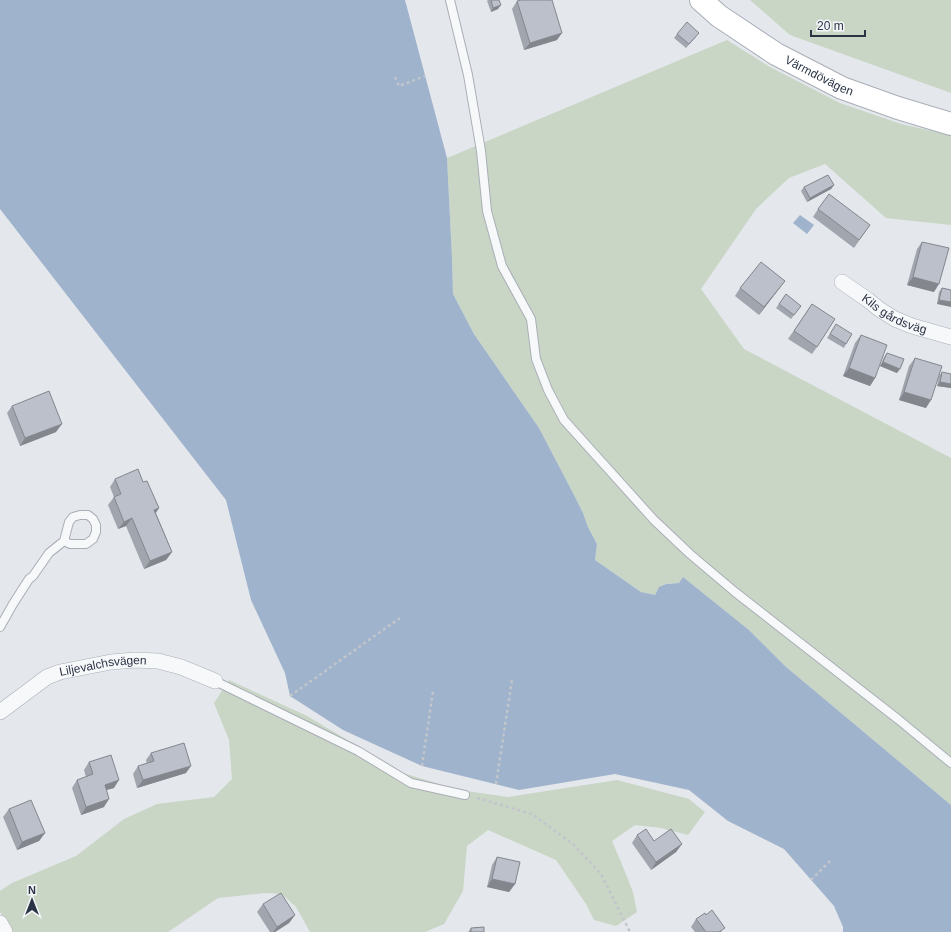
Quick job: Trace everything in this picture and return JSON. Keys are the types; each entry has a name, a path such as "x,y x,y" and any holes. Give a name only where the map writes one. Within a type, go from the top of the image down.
{"main road":[{"name":"Värmdövägen","path":"701,0 719,16 776,54 842,88 898,108 951,124"}],"street":[{"name":"Kils gårdsväg","path":"842,282 895,319 912,326 951,337"},
{"name":"Liljevalchsvägen","path":"0,712 47,677 60,672 111,662 135,660 158,661 181,667 215,681"},
{"path":"0,923 5,932"}],"lane":[{"path":"450,0 468,75 481,151 487,211 502,266 531,319 536,359 548,390 564,420 654,520 690,554 741,597 899,720 951,763"},
{"path":"0,627 29,579 33,576 49,553 64,541 69,522 73,517 80,514 88,515 93,519 96,524 96,532 93,539 86,544 70,544 64,541"},
{"path":"215,681 358,751 411,783 465,795"}],"path":[{"path":"395,77 399,86 425,76"},
{"path":"290,696 400,618"},
{"path":"496,784 512,680"},
{"path":"422,766 433,691"},
{"path":"465,795 532,814 574,845 601,874 630,932"},
{"path":"811,880 830,861"}],"green space":[{"path":"750,0 951,0 951,93 790,35"},
{"path":"727,40 770,67 840,103 901,124 951,135 951,225 886,218 825,164 789,178 756,209 701,289 744,349 951,458 951,805 785,666 749,630 683,577 679,583 664,584 659,588 655,595 641,592 595,560 597,544 573,493 539,428 474,334 453,294 447,158"},
{"path":"229,680 307,716 403,773 459,790 508,797 617,780 689,799 705,812 688,835 661,828 635,825 612,841 633,892 637,912 616,926 594,920 586,904 556,860 488,830 467,846 463,891 444,924 425,932 310,932 296,907 282,894 266,893 218,898 168,932 13,932 0,912 0,891 12,883 76,856 124,819 157,804 214,797 232,779 229,740 214,703"}],"water":[{"path":"0,0 405,0 447,158 453,294 474,334 539,428 583,513 588,527 597,544 595,560 641,592 655,595 659,587 666,584 679,583 683,577 749,630 785,666 951,805 951,932 843,932 843,927 834,906 784,849 728,821 689,790 615,774 519,790 422,766 343,730 290,696 285,673 251,600 226,500 0,209"},
{"path":"800,215 814,225 807,234 793,223"}],"building":[{"path":"491,0 499,0 501,5 493,8"},
{"path":"552,0 562,33 530,43 517,1"},
{"path":"687,22 699,33 689,44 677,34"},
{"path":"828,175 834,185 810,198 804,187"},
{"path":"829,194 870,225 859,240 818,209"},
{"path":"922,242 949,248 939,284 913,277"},
{"path":"761,262 785,281 764,307 740,288"},
{"path":"942,288 951,290 951,302 939,300"},
{"path":"786,294 801,306 794,315 779,304"},
{"path":"812,304 835,319 817,347 794,331"},
{"path":"836,324 852,334 846,344 830,334"},
{"path":"861,335 887,345 875,378 849,368"},
{"path":"887,353 904,359 900,369 883,362"},
{"path":"915,358 942,366 931,400 904,392"},
{"path":"942,372 951,374 951,384 940,382"},
{"path":"49,391 62,424 25,438 12,406"},
{"path":"138,469 143,482 147,481 159,508 154,510 172,552 150,561 132,518 124,522 114,497 121,494 115,479"},
{"path":"184,743 191,766 143,780 138,766 154,761 151,753"},
{"path":"111,755 119,780 105,785 109,799 86,807 77,780 93,774 89,762"},
{"path":"31,800 45,833 22,842 9,809"},
{"path":"646,829 654,841 671,829 682,844 656,862 637,835"},
{"path":"497,857 520,862 515,884 492,879"},
{"path":"281,893 295,915 277,927 263,904"},
{"path":"712,910 725,928 719,932 706,932 696,919 705,913 706,915"},
{"path":"484,927 484,932 471,932 471,928"}]}
